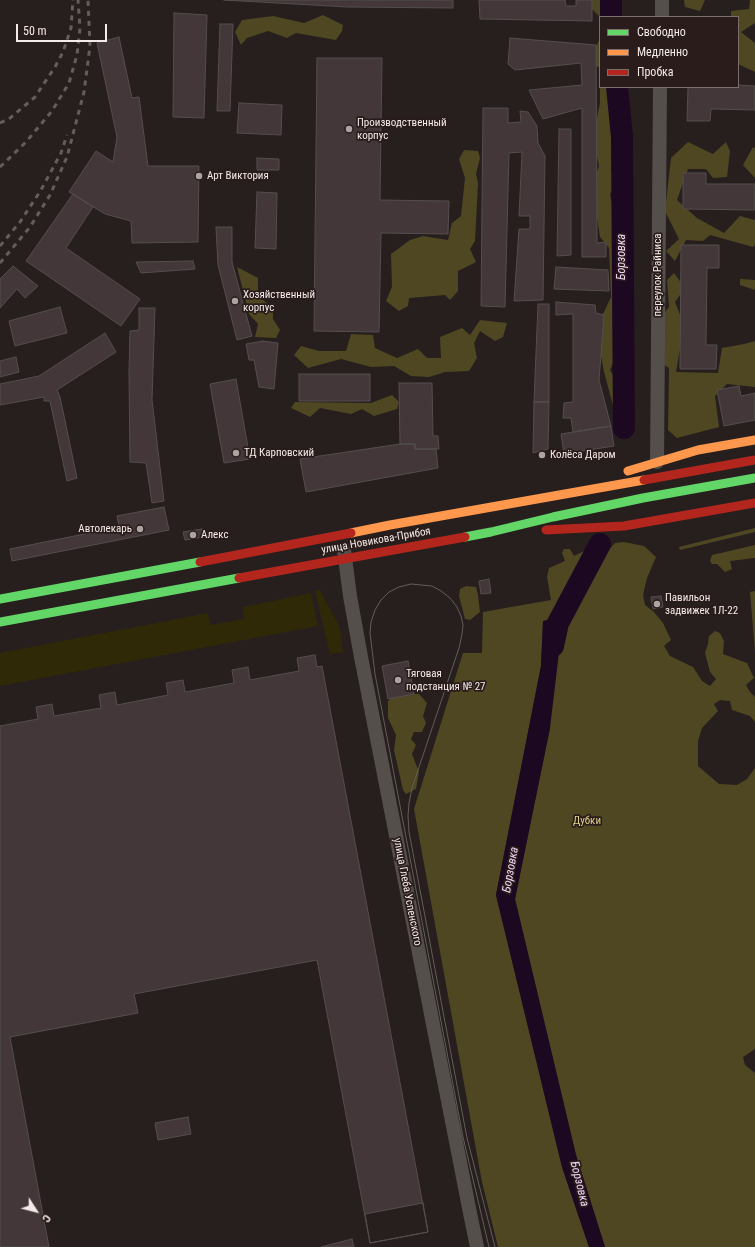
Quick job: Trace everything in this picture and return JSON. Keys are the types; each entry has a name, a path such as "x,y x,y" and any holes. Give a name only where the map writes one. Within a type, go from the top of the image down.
{"main road":[{"path":"551,496 698,450 755,440"},
{"name":"улица Новикова-Прибоя","path":"0,599 390,525 494,508 551,496 755,460"},
{"name":"улица Новикова-Прибоя","path":"0,622 490,532 643,498 755,478"},
{"path":"490,532 624,526 755,503"}],"street":[{"path":"662,0 662,16"},
{"name":"переулок Райниса","path":"656,462 660,88"},
{"name":"улица Глеба Успенского","path":"342,535 350,596 362,664 477,1247"}],"shaded area":[{"path":"320,590 340,628 343,652 330,654 315,591"},
{"path":"311,593 318,626 0,686 0,653 208,613 210,625 244,619 243,607"}],"green space":[{"path":"583,0 608,0 609,3 602,16 599,16"},
{"path":"684,0 705,0 700,11 685,7"},
{"path":"749,0 755,0 755,23 741,32 755,43 755,72 739,64 739,16 731,16 731,11 749,9"},
{"path":"323,15 343,25 342,31 336,40 296,33 287,38 268,31 247,38 241,45 235,32 242,20 273,16 304,23"},
{"path":"599,41 599,67 586,66"},
{"path":"600,88 612,88 616,155 611,169 615,185 610,194 618,235 618,269 624,279 626,305 613,319 614,361 610,370 630,403 631,422 617,420 604,372 596,329 611,297 609,248 600,237 592,185 599,166 593,137 600,103"},
{"path":"688,142 713,154 726,142 730,151 727,177 713,178 706,169 688,169 677,200 697,218 724,233 740,216 755,220 755,245 753,247 710,235 703,241 686,240 675,261 666,251 679,239 665,211 671,158"},
{"path":"753,147 755,148 755,178 743,165"},
{"path":"464,150 478,151 480,158 476,174 478,183 475,241 470,249 476,262 458,271 458,291 450,300 445,295 409,298 408,306 399,311 386,301 392,287 391,254 410,240 423,236 448,240 452,223 461,216 465,178 459,159"},
{"path":"237,267 258,278 258,296 273,308 273,319 280,330 276,338 255,337 258,324 249,314"},
{"path":"674,273 685,288 675,302 684,325 676,372 718,373 722,348 755,341 755,387 727,384 715,396 719,427 677,438 668,430 669,368 653,358 654,326 669,307 667,280"},
{"path":"740,279 755,280 755,290 740,285"},
{"path":"480,320 507,323 503,337 495,341 480,331 474,343 477,358 469,371 445,372 429,377 411,376 394,366 371,367 341,359 308,368 294,355 301,346 319,351 346,351 351,334 373,335 375,348 397,358 418,349 427,358 441,358 440,337 462,328 470,335"},
{"path":"392,395 399,402 397,409 374,416 362,409 351,414 320,408 310,417 291,408 295,402 371,403"},
{"path":"755,528 755,532 680,550 679,547"},
{"name":"Дубки","path":"624,542 644,546 656,557 647,578 643,595 645,605 654,612 663,623 671,640 664,646 670,656 693,667 702,681 710,686 716,679 710,672 705,653 709,636 715,631 720,633 724,641 723,654 747,663 754,678 746,685 755,697 755,722 750,716 732,710 730,701 720,700 714,704 718,711 702,728 698,741 698,766 719,784 737,785 747,779 755,768 755,1049 743,1057 745,1065 755,1073 755,1247 605,1247 576,1155 515,899 550,728 543,621 541,666 496,895 562,1167 589,1247 498,1247 482,1182 414,809 463,653 482,653 483,612 551,600 547,577 549,568 565,561 562,553 564,549 570,549 574,556 592,547 597,547 600,552 605,554 615,543"},
{"path":"755,545 755,558 730,561 732,569 725,572 717,564 712,564 710,561 712,555"},
{"path":"466,586 476,587 480,612 470,620 465,619 459,596 460,589"},
{"path":"755,591 755,652 750,592"},
{"path":"399,693 419,694 427,703 423,716 426,723 422,732 414,732 411,739 416,745 412,754 419,772 416,789 406,794 403,790 394,750 396,735 388,718 388,701"}],"water":[{"path":"557,617 563,619 550,728 515,899 576,1155 605,1247 589,1247 562,1167 496,895 541,666 543,621"}],"building":[{"path":"224,0 453,0 453,8 347,7"},
{"path":"479,0 565,0 566,6 576,6 576,0 592,0 592,21 480,19"},
{"path":"174,13 207,15 204,118 173,117"},
{"path":"220,24 233,24 230,111 217,111"},
{"path":"119,37 132,98 139,97 148,166 199,166 198,242 132,243 131,221 105,214 69,192 96,151 113,162 117,137 97,43"},
{"path":"510,38 596,45 597,243 606,242 606,257 582,257 582,108 543,119 529,90 582,85 581,63 515,70 508,64"},
{"name":"Производственный корпус","path":"317,58 382,58 380,200 449,201 448,234 381,233 379,332 314,331"},
{"path":"739,85 755,86 755,110 711,109 710,121 687,121 688,88 739,88"},
{"path":"239,103 282,105 281,135 237,133"},
{"path":"483,108 508,108 508,123 521,122 520,111 528,112 537,126 538,143 545,156 543,300 514,301 519,229 530,229 530,216 519,216 522,152 509,153 505,307 481,306"},
{"path":"559,129 571,129 571,255 557,256"},
{"path":"257,158 279,159 279,170 257,170"},
{"path":"683,173 706,173 706,184 755,184 755,210 683,209"},
{"path":"257,192 277,193 276,249 255,248"},
{"path":"73,194 93,207 66,248 140,299 121,326 26,261"},
{"name":"Хозяйственный корпус","path":"216,227 232,227 232,262 252,336 237,340 218,265"},
{"path":"681,245 719,245 719,268 707,268 706,345 717,345 716,369 680,369"},
{"path":"193,261 195,269 141,273 136,262"},
{"path":"13,266 38,286 25,298 17,289 0,308 0,279"},
{"path":"556,267 608,270 609,291 554,289"},
{"path":"556,302 595,305 596,313 604,315 599,380 611,426 573,432 571,418 563,418 564,403 573,402 573,314 556,315"},
{"path":"538,304 549,304 549,402 534,402"},
{"path":"60,307 67,333 15,346 9,321"},
{"path":"139,308 155,308 152,400 164,501 152,503 146,463 130,462 130,331 139,330"},
{"path":"105,333 116,352 57,390 60,397 77,478 67,481 50,401 44,401 44,397 0,405 0,384 39,376"},
{"path":"263,341 278,343 274,389 259,387 254,360 249,360 246,344"},
{"path":"16,357 19,372 0,377 0,361"},
{"path":"299,374 370,374 370,401 299,401"},
{"path":"236,379 250,459 224,463 210,384"},
{"path":"399,383 432,383 433,436 438,436 439,449 415,449 415,444 400,444"},
{"path":"739,386 741,396 755,393 755,420 724,426 717,390"},
{"path":"534,402 549,402 548,449 533,453"},
{"path":"611,426 614,446 564,454 561,434"},
{"path":"400,444 415,444 415,449 436,449 438,468 306,492 300,459"},
{"path":"164,507 169,530 12,561 10,549 119,527 117,516"},
{"name":"Алекс","path":"202,529 203,537 185,540 183,532"},
{"path":"489,579 491,593 481,594 479,581"},
{"name":"Павильон задвижек 1Л-22","path":"661,596 663,607 653,609 651,597"},
{"path":"315,655 317,667 322,666 428,1232 370,1243 317,960 134,994 138,1013 10,1037 49,1247 0,1247 0,726 38,719 36,707 52,704 54,716 101,708 99,695 115,692 117,705 168,695 166,683 183,680 185,692 234,683 232,670 248,667 250,680 299,671 297,658"},
{"name":"Тяговая подстанция № 27","path":"408,661 414,694 388,699 382,666"},
{"path":"188,1117 191,1134 158,1140 155,1123"},
{"path":"423,1203 428,1232 370,1243 365,1214"},
{"path":"352,1239 354,1247 321,1247"}],"waterway":[{"name":"Борзовка","path":"611,0 611,16"},
{"name":"Борзовка","path":"617,88 622,137 624,428"},
{"name":"Борзовка","path":"553,646 558,623 600,544"}],"tram line":[{"path":"489,1247 463,1137 375,674 370,633 371,622 375,610 381,600 389,592 399,587 411,584 432,586 450,598 457,607 463,625 459,648 412,788 408,816 409,832 467,1138 495,1247"}],"railway":[{"path":"0,123 9,119 35,97 55,67 63,52 71,28 73,0"},
{"path":"0,167 26,142 52,111 69,83 77,55 80,28 78,0"},
{"path":"0,263 30,227 50,195 67,157 84,92 90,46 88,0"},
{"path":"0,246 20,222 41,190 61,153 67,135"}],"traffic: fast":[{"path":"465,537 643,498 755,478"},
{"path":"0,599 200,562"},
{"path":"0,622 239,578"}],"traffic: slow":[{"path":"628,471 698,450 755,440"},
{"path":"351,533 644,480"}],"traffic: jam":[{"path":"644,480 755,460"},
{"path":"546,530 624,526 755,503"},
{"path":"200,562 351,533"},
{"path":"239,578 465,537"}],"place":[{"name":"Производственный корпус","path":"349,129"},
{"name":"Арт Виктория","path":"199,176"},
{"name":"Хозяйственный корпус","path":"235,301"},
{"name":"ТД Карповский","path":"236,453"},
{"name":"Колёса Даром","path":"542,455"},
{"name":"Автолекарь","path":"140,529"},
{"name":"Алекс","path":"193,535"},
{"name":"Павильон задвижек 1Л-22","path":"657,604"},
{"name":"Тяговая подстанция № 27","path":"398,680"}]}
